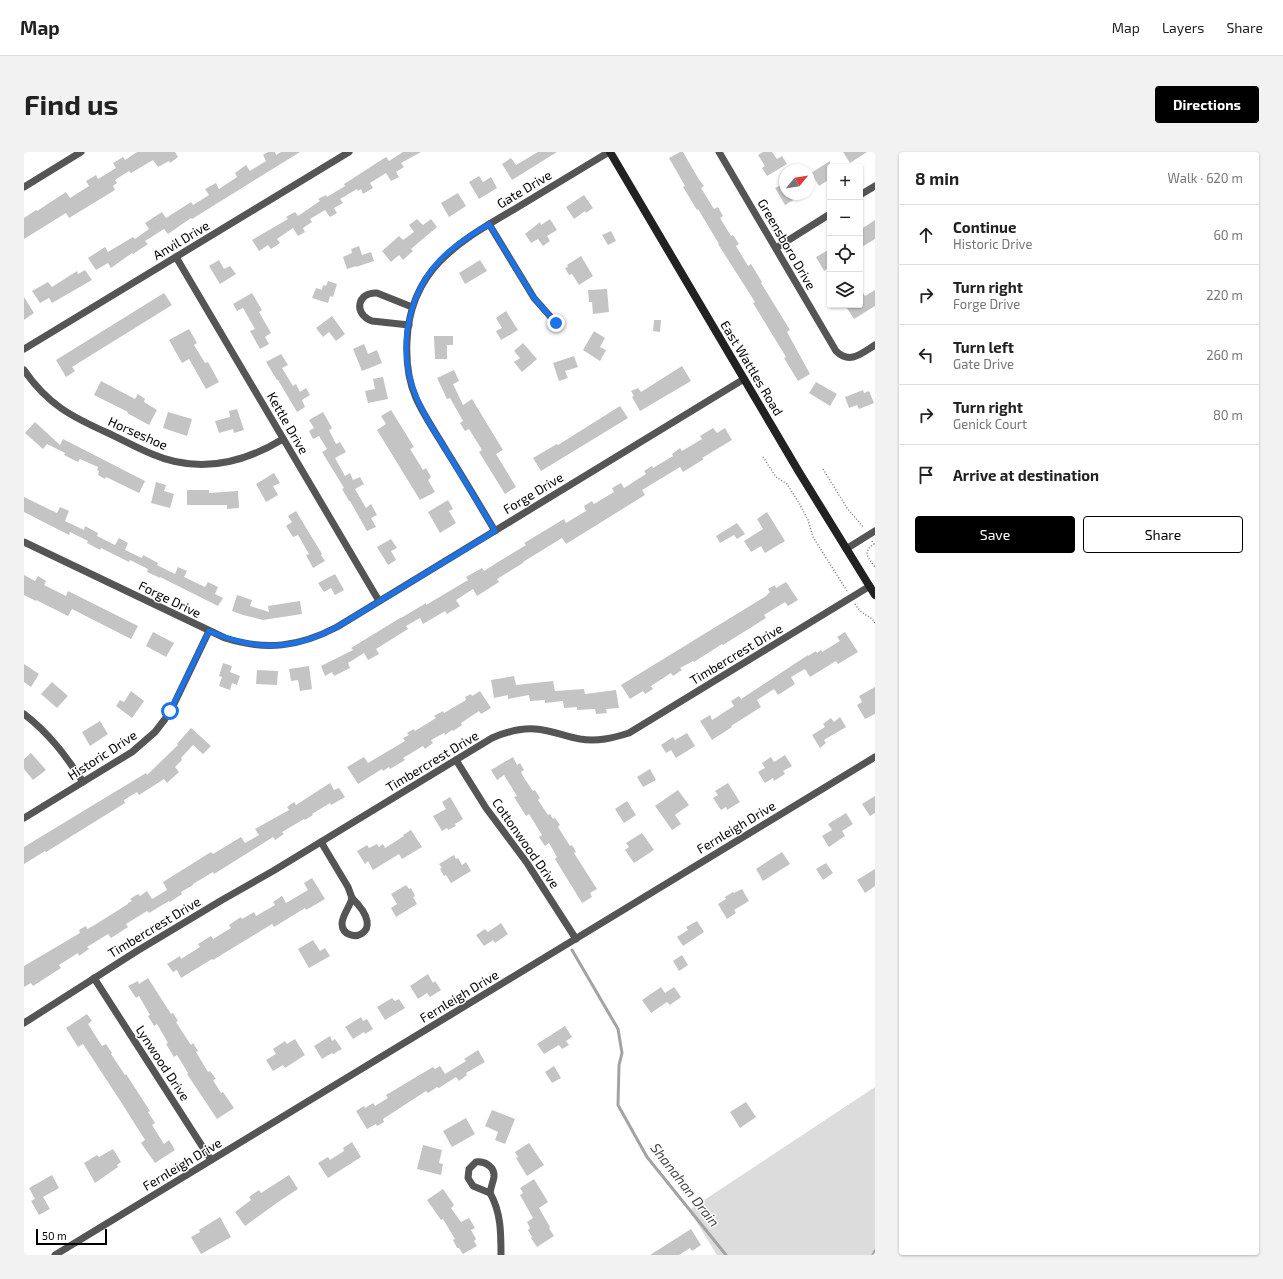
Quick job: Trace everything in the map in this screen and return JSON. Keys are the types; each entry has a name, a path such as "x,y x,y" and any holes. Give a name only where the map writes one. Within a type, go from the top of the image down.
{"main road":[{"name":"East Wattles Road","path":"610,152 744,379 875,595"}],"street":[{"path":"24,187 81,152"},
{"name":"Anvil Drive","path":"24,349 350,152"},
{"name":"Gate Drive","path":"495,531 429,422 416,397 410,379 406,352 412,307 422,284 437,264 455,246 610,152"},
{"name":"Greensboro Drive","path":"719,152 836,351 844,357 850,358 875,345"},
{"path":"863,193 875,186"},
{"path":"776,248 827,216"},
{"path":"489,224 534,298 556,323"},
{"name":"Kettle Drive","path":"176,257 379,601"},
{"path":"409,325 372,321 364,317 360,309 360,304 361,300 367,295 378,293 412,307"},
{"name":"Horseshoe","path":"24,370 45,395 70,415 153,455 175,462 206,464 232,462 258,453 283,439"},
{"name":"Forge Drive","path":"24,542 225,638 252,645 268,646 301,642 326,633 744,379"},
{"path":"846,549 875,530"},
{"name":"Timbercrest Drive","path":"24,1024 94,978 492,738 510,731 533,728 580,739 593,740 617,737 629,732 870,586"},
{"name":"Historic Drive","path":"24,818 132,752 155,732 174,704 209,631"},
{"path":"24,714 59,747 83,782"},
{"name":"Fernleigh Drive","path":"55,1255 875,757"},
{"name":"Cottonwood Drive","path":"456,760 486,808 527,863 576,939"},
{"path":"321,842 348,887 352,898 359,905 367,918 367,928 360,935 350,935 343,928 343,919 350,906 352,898"},
{"name":"Lynwood Drive","path":"94,978 211,1160"},
{"path":"490,1193 494,1177 492,1170 486,1163 476,1162 469,1169 468,1178 473,1186 490,1193 494,1200 499,1214 501,1229 501,1255"}],"path":[{"path":"764,457 776,477 787,484 799,502 808,520 813,537 848,593"},
{"path":"823,469 847,508 865,529"},
{"path":"874,544 868,548 867,552 875,567"},
{"path":"854,603 875,623"}],"shaded area":[{"path":"875,1087 875,1255 717,1255 689,1210"}],"building":[{"path":"137,152 175,152 178,157 170,163 169,161 158,167 153,160 131,173 129,171 115,180 117,183 113,186 115,190 69,218 66,213 24,239 24,218 66,192 70,198 89,186 86,181 96,175 98,179 116,168 113,163 123,157 125,160"},
{"path":"268,152 275,152 276,155 281,152 300,152 192,219 191,218 168,234 164,229 145,241 148,244 111,268 108,263 96,270 88,258 105,247 108,252 133,237 135,239 149,229 145,223 162,212 166,218 191,202 193,205 209,195 205,189 216,183 219,189 237,177 235,173 246,165 250,171 266,161 263,155"},
{"path":"403,152 421,152 401,163 404,167 396,172 399,177 391,181 386,173 370,183 373,188 363,194 361,189 358,191 357,189 340,199 343,203 334,208 337,213 330,217 325,210 310,219 312,222 303,228 305,232 298,236 293,228 277,239 280,243 271,249 268,245 259,251 252,240 288,219 286,217 295,212 298,216 320,201 318,199 326,195 327,197 345,186 344,184 386,157 389,161"},
{"path":"538,152 557,152 512,180 502,164 511,158 516,165"},
{"path":"683,152 704,186 701,188 714,209 718,207 723,216 720,218 731,236 733,235 739,244 736,246 748,266 751,264 790,330 787,332 810,374 798,381 784,358 786,357 753,303 755,302 683,187 685,186 669,158"},
{"path":"763,152 772,152 777,159 782,156 787,164 779,164 779,169 767,176 762,168 765,166 758,155"},
{"path":"843,152 867,152 850,163"},
{"path":"830,161 830,164 827,164 827,181 819,186 815,180 815,170"},
{"path":"479,176 483,182 491,177 497,188 479,199 469,182"},
{"path":"779,186 779,195 775,188"},
{"path":"458,193 466,206 449,217 441,203"},
{"path":"584,195 593,208 586,213 585,211 574,219 566,207"},
{"path":"782,200 794,200 785,205"},
{"path":"417,219 423,225 431,219 437,227 411,249 413,251 403,260 399,255 391,262 382,251 399,236 403,240 414,232 409,225"},
{"path":"550,219 557,230 547,236 550,241 543,246 538,239 531,243 525,234 540,222 541,225"},
{"path":"875,220 875,239 863,246 863,236 863,228"},
{"path":"611,231 616,241 608,245 602,235"},
{"path":"359,246 362,255 371,252 374,261 347,269 343,257 352,253 351,249"},
{"path":"827,251 827,269 824,271 816,257"},
{"path":"581,256 593,276 579,285 572,274 569,275 565,268"},
{"path":"219,260 224,269 230,266 236,274 220,284 209,266"},
{"path":"480,260 487,271 465,284 459,273"},
{"path":"85,270 92,280 52,303 49,298 40,303 32,291 48,282 52,287 77,271 78,274"},
{"path":"328,281 337,284 333,297 330,296 328,303 312,298 316,288 322,290 323,285 326,286"},
{"path":"607,289 609,312 593,314 592,302 589,302 588,290"},
{"path":"875,290 875,306 854,319 847,308 863,308 863,293 865,296"},
{"path":"164,293 172,305 72,367 75,371 66,377 56,360"},
{"path":"252,293 262,310 259,312 271,333 265,337 269,344 260,349 250,331 255,329 243,308 237,311 233,304"},
{"path":"24,297 34,313 24,320"},
{"path":"506,311 518,330 501,340 496,331 502,328 496,318"},
{"path":"332,316 345,334 336,341 329,332 323,337 316,328"},
{"path":"654,320 661,320 660,332 653,331"},
{"path":"189,329 197,343 194,345 205,363 208,362 219,382 206,389 189,359 182,363 169,340"},
{"path":"594,331 605,338 600,347 606,350 600,361 583,350"},
{"path":"434,336 453,336 453,345 447,345 447,359 435,359"},
{"path":"523,343 537,359 522,372 514,362 520,358 514,351"},
{"path":"364,344 368,354 377,350 382,363 362,371 353,349"},
{"path":"281,354 288,365 282,368 293,386 296,384 300,392 306,388 310,395 302,400 305,407 297,412 266,362"},
{"path":"574,356 578,367 565,371 568,378 559,381 553,363"},
{"path":"682,366 691,381 640,411 632,397 634,396 631,391 638,388 641,392"},
{"path":"454,370 459,381 453,384 463,405 472,399 503,450 496,454 516,487 505,494 479,452 482,450 469,429 465,431 460,423 463,421 450,398 447,399 437,378"},
{"path":"383,377 388,399 368,403 365,391 375,389 373,379"},
{"path":"101,381 135,399 138,394 145,399 144,402 157,410 149,425 127,413 128,412 94,395"},
{"path":"816,382 837,394 830,406 809,393"},
{"path":"863,390 864,393 869,391 874,403 859,409 857,405 849,408 845,397"},
{"path":"620,406 628,418 541,471 533,458 557,444 558,445"},
{"path":"237,409 244,430 234,433 233,429 219,433 215,421 230,417 229,411"},
{"path":"391,410 414,447 410,449 423,470 426,468 431,477 428,480 435,492 420,500 377,430 386,424 381,416"},
{"path":"168,412 192,419 187,436 163,428"},
{"path":"323,412 332,428 329,430 336,444 340,442 346,452 335,458 345,476 350,473 353,480 360,477 364,484 355,489 366,508 371,504 377,515 371,518 376,527 367,531 342,489 344,488 322,452 327,449 319,436 313,439 309,431 314,428 309,420"},
{"path":"35,422 60,445 63,439 145,481 139,493 106,477 105,479 98,475 98,467 80,459 78,462 64,455 65,453 47,444 43,449 25,433"},
{"path":"713,428 717,433 725,428 732,440 702,458 704,459 683,472 680,467 642,490 645,495 566,544 562,538 497,579 499,582 477,596 473,589 456,600 460,606 447,614 445,611 423,624 420,618 406,626 408,629 376,649 379,654 368,660 364,653 348,663 350,668 334,676 332,672 325,676 321,666 353,650 351,648 400,618 426,603 426,605 468,580 466,577 482,568 484,571 526,545 524,543 564,519 566,523 586,511 584,506 592,501 594,504 614,492 612,488 621,483 624,488 646,474 644,471 652,466 653,468 673,456 672,454 680,448 682,451 702,439 700,436"},
{"path":"274,473 280,483 273,486 278,495 266,502 256,484"},
{"path":"156,482 166,485 164,491 174,494 170,508 151,503"},
{"path":"187,490 209,490 209,493 238,491 239,508 227,509 227,505 187,505"},
{"path":"24,497 57,513 60,507 69,511 65,521 84,530 85,526 98,533 97,536 115,545 119,538 128,543 125,550 142,558 143,555 158,563 157,565 175,574 178,567 187,571 184,577 205,587 208,582 218,587 215,594 223,598 218,606 147,572 148,569 130,560 129,562 101,548 100,550 87,543 88,541 70,532 69,535 24,512"},
{"path":"448,500 453,509 449,511 456,523 440,533 428,512"},
{"path":"296,511 325,561 313,568 306,555 309,554 298,535 293,537 286,526 292,522 288,516"},
{"path":"767,512 785,541 765,553 761,546 751,552 744,541 763,529 757,519"},
{"path":"737,523 745,534 737,539 734,535 720,543 716,536"},
{"path":"391,539 397,548 391,551 396,560 388,565 377,547"},
{"path":"335,574 344,590 335,595 331,588 324,592 318,583"},
{"path":"24,575 35,581 38,576 46,581 44,585 66,596 68,591 138,626 131,639 72,609 68,616 24,595"},
{"path":"786,582 798,600 788,606 785,602 764,615 766,618 723,645 722,644 694,662 693,661 680,668 682,670 673,676 671,673 651,686 653,689 645,694 643,691 630,699 621,685 766,596 770,592 768,589 775,585 776,588"},
{"path":"237,595 252,600 250,606 269,612 268,606 300,601 302,614 263,620 243,615 232,611"},
{"path":"153,632 174,643 166,657 146,646"},
{"path":"845,632 858,652 838,664 836,661 810,677 805,669 791,677 795,684 778,695 774,689 757,700 761,707 712,740 700,721 710,715 712,720 734,706 731,701 739,696 741,699 808,655 816,651 817,653 821,650 822,652 840,641 837,637"},
{"path":"223,663 232,666 230,672 240,676 237,685 232,683 230,690 219,686 222,677 219,676"},
{"path":"24,664 39,674 31,687 24,682"},
{"path":"309,666 312,689 300,691 298,680 291,681 289,669"},
{"path":"257,670 278,671 277,685 256,684"},
{"path":"514,676 516,685 553,681 555,691 584,689 585,694 616,690 619,708 606,709 607,713 596,714 595,709 577,710 577,707 564,708 563,701 545,703 545,700 530,701 529,695 508,699 508,695 494,698 491,680"},
{"path":"52,682 68,696 57,708 41,694"},
{"path":"875,687 875,714 865,719 857,705 862,702 859,696"},
{"path":"131,691 144,701 132,718 116,706 120,700 124,702"},
{"path":"480,691 491,708 481,714 479,711 461,723 462,725 453,731 452,730 445,735 444,733 431,740 433,743 425,749 423,746 403,758 405,760 390,769 389,767 383,771 382,769 358,784 347,767 364,757 368,763 405,741 403,738 409,735 407,733 414,729 415,731 436,718 434,716 443,711 444,713 466,700 465,697 471,694 472,696"},
{"path":"840,717 846,727 824,740 826,743 820,748 812,735 825,727 823,724 831,718 834,722"},
{"path":"100,721 108,734 90,746 82,732"},
{"path":"191,728 211,746 203,754 193,745 175,767 179,772 167,783 164,779 139,795 137,792 124,800 125,803 24,864 24,847 146,773 147,775 178,745 177,744"},
{"path":"687,733 695,746 676,758 671,750 666,753 661,745 673,737 675,740"},
{"path":"31,753 46,770 33,780 24,769 24,759"},
{"path":"785,755 792,766 783,771 785,774 774,781 773,778 765,783 758,772 765,768 762,763 771,757 774,762"},
{"path":"513,757 517,765 520,763 524,770 521,772 524,778 533,791 535,790 540,798 538,800 548,815 550,814 553,819 555,818 560,825 558,827 570,846 572,845 576,852 574,853 597,889 590,893 592,897 582,903 555,859 557,857 549,843 545,846 539,837 542,835 529,814 526,816 514,797 517,796 504,775 497,780 491,770"},
{"path":"650,769 656,780 643,787 637,777"},
{"path":"330,783 334,790 339,788 345,797 331,805 330,803 305,820 304,819 282,832 284,834 275,840 273,837 214,874 213,872 193,884 170,902 169,901 149,913 147,911 126,924 128,927 111,938 108,934 87,947 89,949 79,956 78,953 59,965 61,968 33,986 31,983 24,987 24,966 80,933 79,930 86,926 87,929 93,926 128,904 132,901 130,899 138,894 140,896 147,891 152,899 167,890 163,882 211,852 213,854 241,837 245,843 259,835 255,829 289,810 287,807 294,802 296,805"},
{"path":"728,783 740,802 727,810 726,807 721,810 713,798 718,795 715,791"},
{"path":"678,790 689,805 675,815 681,824 672,830 655,806"},
{"path":"875,796 875,813 870,816 862,804"},
{"path":"450,797 463,819 455,824 456,826 442,831 433,816 446,809 442,802"},
{"path":"627,801 636,815 624,823 615,809"},
{"path":"846,813 853,824 842,831 845,836 829,847 822,836 832,830 828,824"},
{"path":"411,830 422,847 402,859 399,854 373,870 368,861 365,864 357,851 367,845 369,848 377,844 379,847 383,844 385,848"},
{"path":"642,833 654,850 634,863 625,850 629,847 626,843"},
{"path":"782,852 790,864 763,881 756,869"},
{"path":"454,855 456,859 458,858 462,865 466,862 471,871 451,883 446,875 444,876 440,869 442,868 439,864"},
{"path":"826,863 833,873 823,880 816,869"},
{"path":"875,869 875,886 865,893 857,880"},
{"path":"312,878 325,899 306,910 305,908 274,927 272,924 181,978 177,970 173,972 167,964 180,956 181,959 200,947 198,944 211,936 213,939 231,928 229,925 241,917 242,919 254,912 256,916 275,905 273,902 282,896 286,903 308,890 304,883"},
{"path":"406,885 409,889 411,888 415,896 413,897 417,904 396,917 391,908 397,904 391,894"},
{"path":"742,889 749,901 734,910 736,913 727,919 718,904 733,892 734,893"},
{"path":"697,921 704,932 683,946 677,937 688,930 686,927"},
{"path":"501,923 508,934 495,943 493,940 484,946 476,935 485,929 488,932"},
{"path":"313,940 320,951 325,948 330,956 309,968 298,949"},
{"path":"682,955 688,965 679,971 673,961"},
{"path":"428,974 433,983 435,981 441,990 430,997 427,993 418,999 410,986"},
{"path":"148,978 171,1014 173,1013 178,1021 176,1022 191,1045 193,1043 198,1051 196,1052 208,1072 210,1071 216,1079 213,1080 221,1093 223,1092 234,1108 217,1119 187,1074 188,1073 177,1055 174,1057 157,1024 154,1026 148,1016 150,1015 139,996 136,998 128,986 138,981 139,984"},
{"path":"661,987 665,993 674,987 681,997 670,1005 667,1002 651,1013 642,1000"},
{"path":"392,998 395,1001 399,999 405,1008 385,1020 377,1007"},
{"path":"87,1014 92,1021 88,1024 102,1046 106,1044 112,1053 111,1054 150,1111 148,1112 155,1123 152,1125 164,1144 169,1140 175,1150 155,1163 141,1143 145,1140 83,1044 78,1047 66,1028"},
{"path":"361,1017 363,1021 367,1019 373,1029 365,1034 364,1032 353,1039 345,1027"},
{"path":"565,1026 572,1037 566,1041 569,1045 562,1049 559,1045 544,1054 537,1044"},
{"path":"330,1036 332,1041 335,1039 342,1049 322,1059 314,1046"},
{"path":"295,1039 305,1055 285,1068 283,1065 273,1071 266,1060 276,1054 273,1049 285,1041 287,1044"},
{"path":"478,1050 485,1062 466,1073 467,1075 459,1081 456,1077 439,1088 437,1087 428,1093 426,1091 383,1119 384,1122 377,1126 376,1124 367,1129 356,1111 373,1103 375,1106 388,1098 386,1095 433,1067 435,1069 440,1066 445,1074 466,1061 464,1059"},
{"path":"554,1066 561,1078 552,1083 545,1072"},
{"path":"746,1102 756,1117 740,1128 730,1112"},
{"path":"492,1110 515,1119 505,1144 495,1140 498,1132 485,1126"},
{"path":"466,1118 475,1134 452,1147 443,1131"},
{"path":"352,1142 361,1157 328,1178 318,1163 328,1157 330,1160 344,1151 343,1148"},
{"path":"529,1143 544,1165 527,1176 516,1158 518,1157 515,1152"},
{"path":"423,1145 442,1150 439,1163 443,1164 441,1175 417,1169"},
{"path":"113,1149 121,1162 117,1165 118,1167 95,1183 84,1163 97,1155 99,1157"},
{"path":"52,1175 59,1188 43,1197 50,1209 39,1215 31,1201 35,1199 29,1188"},
{"path":"289,1175 298,1189 245,1226 235,1212 251,1200 249,1197 259,1190 261,1193"},
{"path":"534,1179 548,1202 539,1208 554,1236 537,1247 528,1230 530,1228 527,1222 533,1218 520,1195 523,1193 520,1188"},
{"path":"443,1189 454,1205 451,1208 461,1222 469,1218 475,1228 471,1230 476,1239 474,1241 477,1246 463,1254 459,1248 457,1248 453,1240 455,1239 443,1219 441,1220 427,1200"},
{"path":"220,1217 231,1237 201,1254 191,1237 200,1232 199,1230"},
{"path":"691,1229 701,1245 692,1251 690,1248 679,1255 650,1255"}],"waterway":[{"name":"Shanahan Drain","path":"572,950 618,1029 622,1053 619,1065 618,1105 647,1157 726,1255"},
{"path":"873,1255 875,1251"}],"route":[{"path":"170,711 209,631 225,638 252,645 280,646 315,638 337,627 495,531 429,422 416,397 408,372 406,352 412,307 422,284 429,273 444,256 455,246 489,224 534,298 556,323"}]}
